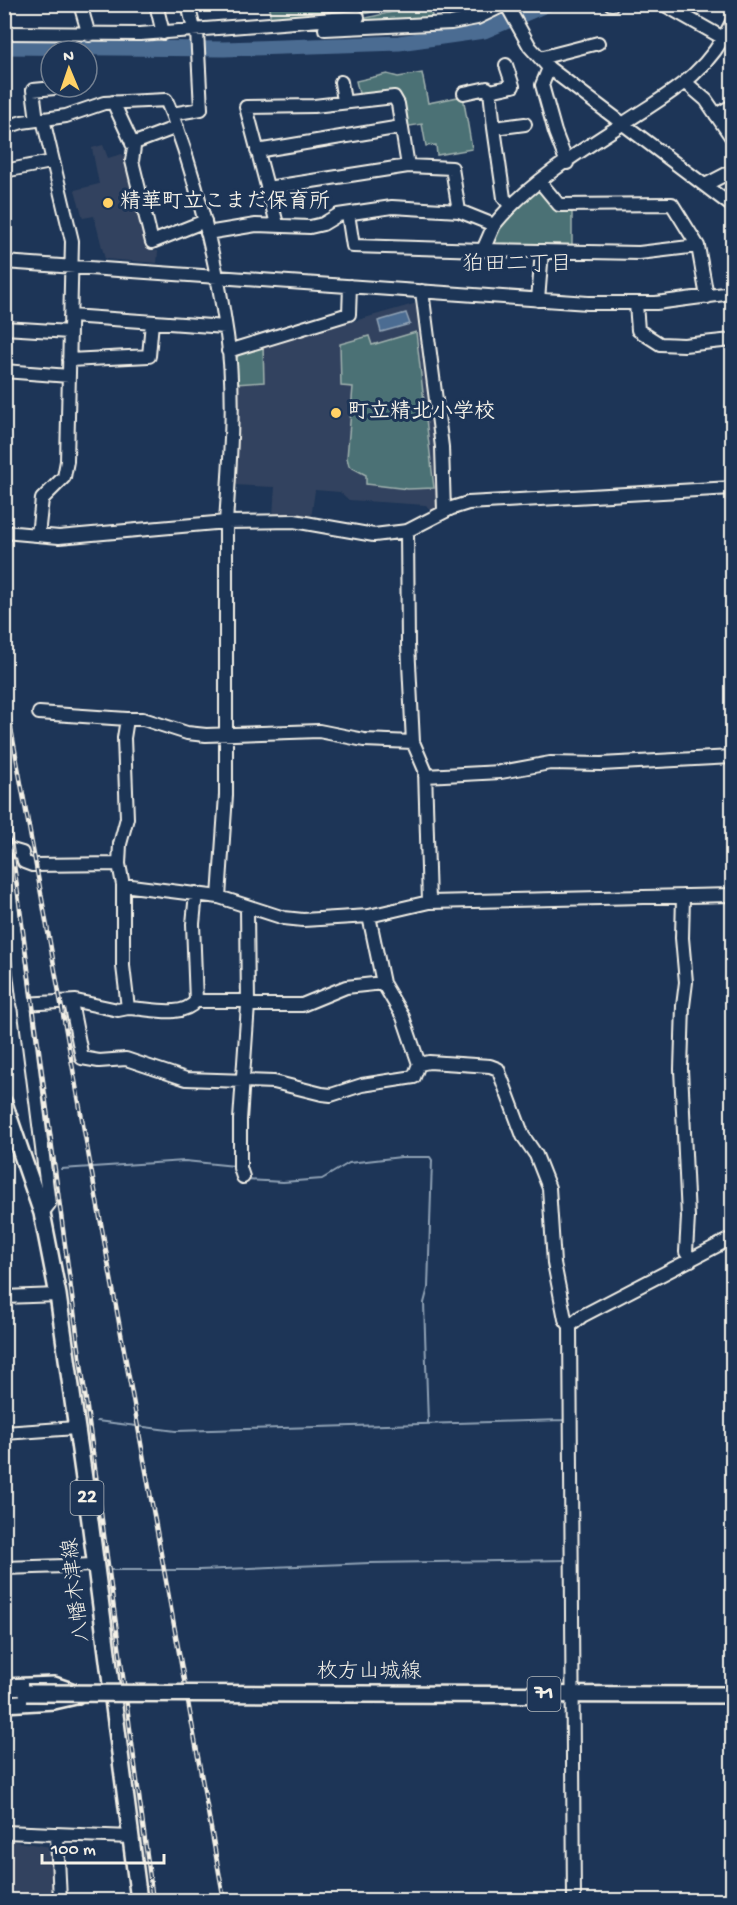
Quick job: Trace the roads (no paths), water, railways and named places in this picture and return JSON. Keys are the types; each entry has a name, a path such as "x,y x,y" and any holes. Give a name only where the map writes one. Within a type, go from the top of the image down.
{"main road":[{"name":"八幡木津線","path":"4,1103 42,1213 58,1295 139,1900"},
{"path":"4,1687 54,1685 79,1695"},
{"name":"枚方山城線","path":"4,1695 27,1693 732,1695"},
{"path":"4,1704 54,1701 79,1695 111,1694"}],"street":[{"path":"80,4 89,35"},
{"path":"156,4 163,33"},
{"path":"172,114 201,108 197,34 188,4"},
{"path":"663,4 728,41"},
{"path":"222,29 230,32 451,23 477,18 507,6 521,32 549,68 732,207"},
{"path":"4,33 197,34 249,24 327,22 358,17"},
{"path":"483,250 494,225 510,205 622,124 685,82 728,41 732,22"},
{"path":"540,58 598,44"},
{"path":"464,93 513,86 506,65"},
{"path":"549,68 542,85 555,132 567,163"},
{"path":"341,82 344,101"},
{"path":"685,82 706,100 732,138"},
{"path":"38,535 42,499 64,477 67,461 71,266 71,237 33,90 39,89"},
{"path":"490,91 504,198 510,205"},
{"path":"277,224 246,107 315,106 394,97 398,104 408,166"},
{"path":"4,128 66,117 104,103 166,100 177,128 206,227 228,351 231,442 226,522 224,839 219,897"},
{"path":"113,102 132,144 132,161 152,242 206,227 277,224 310,227 348,214 393,207 459,211 494,225"},
{"path":"716,115 732,106"},
{"path":"494,128 525,124"},
{"path":"257,151 401,127"},
{"path":"132,144 177,128"},
{"path":"4,171 51,162"},
{"path":"267,188 408,166 452,168 459,211"},
{"path":"705,185 732,171"},
{"path":"540,182 559,205 672,204 698,246 707,297"},
{"path":"348,214 353,246 639,253 698,246"},
{"path":"538,300 542,251"},
{"path":"4,261 538,300 636,304 732,293"},
{"path":"228,351 349,314 350,286"},
{"path":"422,291 442,447 444,512"},
{"path":"636,304 638,330 660,344 684,345 732,340"},
{"path":"70,316 225,327"},
{"path":"69,360 149,356 152,322"},
{"path":"4,328 69,332"},
{"path":"4,371 69,376"},
{"path":"4,532 59,537 226,522 294,521 374,535 407,531 444,512 476,502 732,488"},
{"path":"407,531 408,644 413,742 425,776 429,902"},
{"path":"39,712 150,720 187,733 206,735 224,732 320,731 364,740 413,742"},
{"path":"127,719 124,738 127,818 122,833 119,864 123,885 123,966 128,1008"},
{"path":"425,776 501,772 550,763 601,764 732,757"},
{"path":"42,1213 49,1204 23,1004 9,925 5,847 22,853 24,862 32,865 119,864"},
{"path":"123,885 219,897 247,908 303,920 369,916 429,902 732,895"},
{"path":"23,1004 71,1002 118,1010 128,1008 178,1012 189,1008 196,1001 193,924 196,893"},
{"path":"683,896 682,938 686,982 681,1069 688,1217 686,1252 690,1260"},
{"path":"243,1177 240,1168 247,1003 247,908"},
{"path":"71,1002 82,1058 99,1061 133,1060 186,1079 274,1082 331,1095 362,1085 414,1077 419,1064 403,1017 383,983 369,916"},
{"path":"196,1001 302,1005 346,987 383,983"},
{"path":"419,1064 490,1066 498,1070 523,1136 536,1155 549,1188 554,1263 565,1318 570,1326 574,1900"},
{"path":"570,1326 582,1316 732,1238"},
{"path":"4,1297 58,1295"},
{"path":"4,1433 76,1428"},
{"path":"4,1568 95,1565"},
{"path":"4,1832 57,1836 131,1837"},
{"path":"57,1836 60,1900"}],"waterway":[{"path":"4,47 224,49 399,43 484,31 548,4"},
{"path":"246,1180 283,1182 322,1179 349,1163 401,1157 430,1157 432,1160 428,1288 424,1303 428,1423"},
{"path":"61,1169 185,1161 235,1166"},
{"path":"564,1333 565,1439"},
{"path":"97,1421 176,1431 564,1420"},
{"path":"104,1570 199,1570 370,1563 569,1560"}],"railway":[{"path":"4,690 224,1900"},
{"path":"4,790 153,1900"}],"place":[{"name":"精華町立こまだ保育所","path":"108,203"},
{"name":"町立精北小学校","path":"336,413"}],"district":[{"name":"狛田二丁目","path":"517,266"}]}
